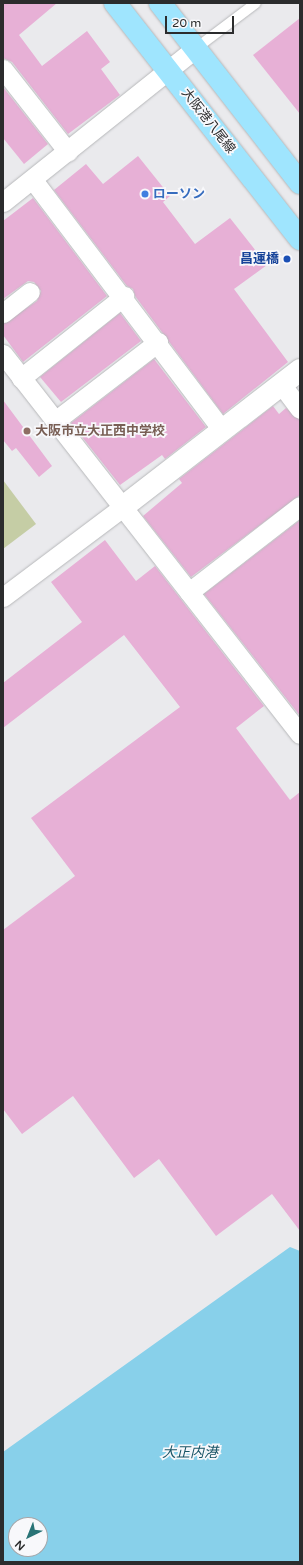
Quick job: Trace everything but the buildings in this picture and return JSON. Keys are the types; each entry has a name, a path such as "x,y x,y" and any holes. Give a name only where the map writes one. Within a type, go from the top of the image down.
{"main road":[{"name":"大阪港八尾線","path":"115,3 300,239"},
{"path":"160,3 300,183"}],"street":[{"path":"3,202 33,180 195,49"},
{"path":"3,68 68,152"},
{"path":"33,180 124,296 222,430"},
{"path":"3,313 30,292"},
{"path":"21,378 124,296"},
{"path":"55,421 158,342"},
{"path":"3,354 300,734"},
{"path":"3,597 123,507 300,370"},
{"path":"281,384 300,409"},
{"path":"189,592 300,507"}],"lane":[{"path":"195,49 256,3"}],"green space":[{"path":"3,480 36,524 3,549"}],"water":[{"name":"大正内港","path":"290,1247 300,1251 300,1562 3,1562 3,1452"}],"place":[{"name":"ローソン","path":"145,194"},
{"name":"昌運橋","path":"287,259"},
{"name":"大阪市立大正西中学校","path":"27,431"}]}
